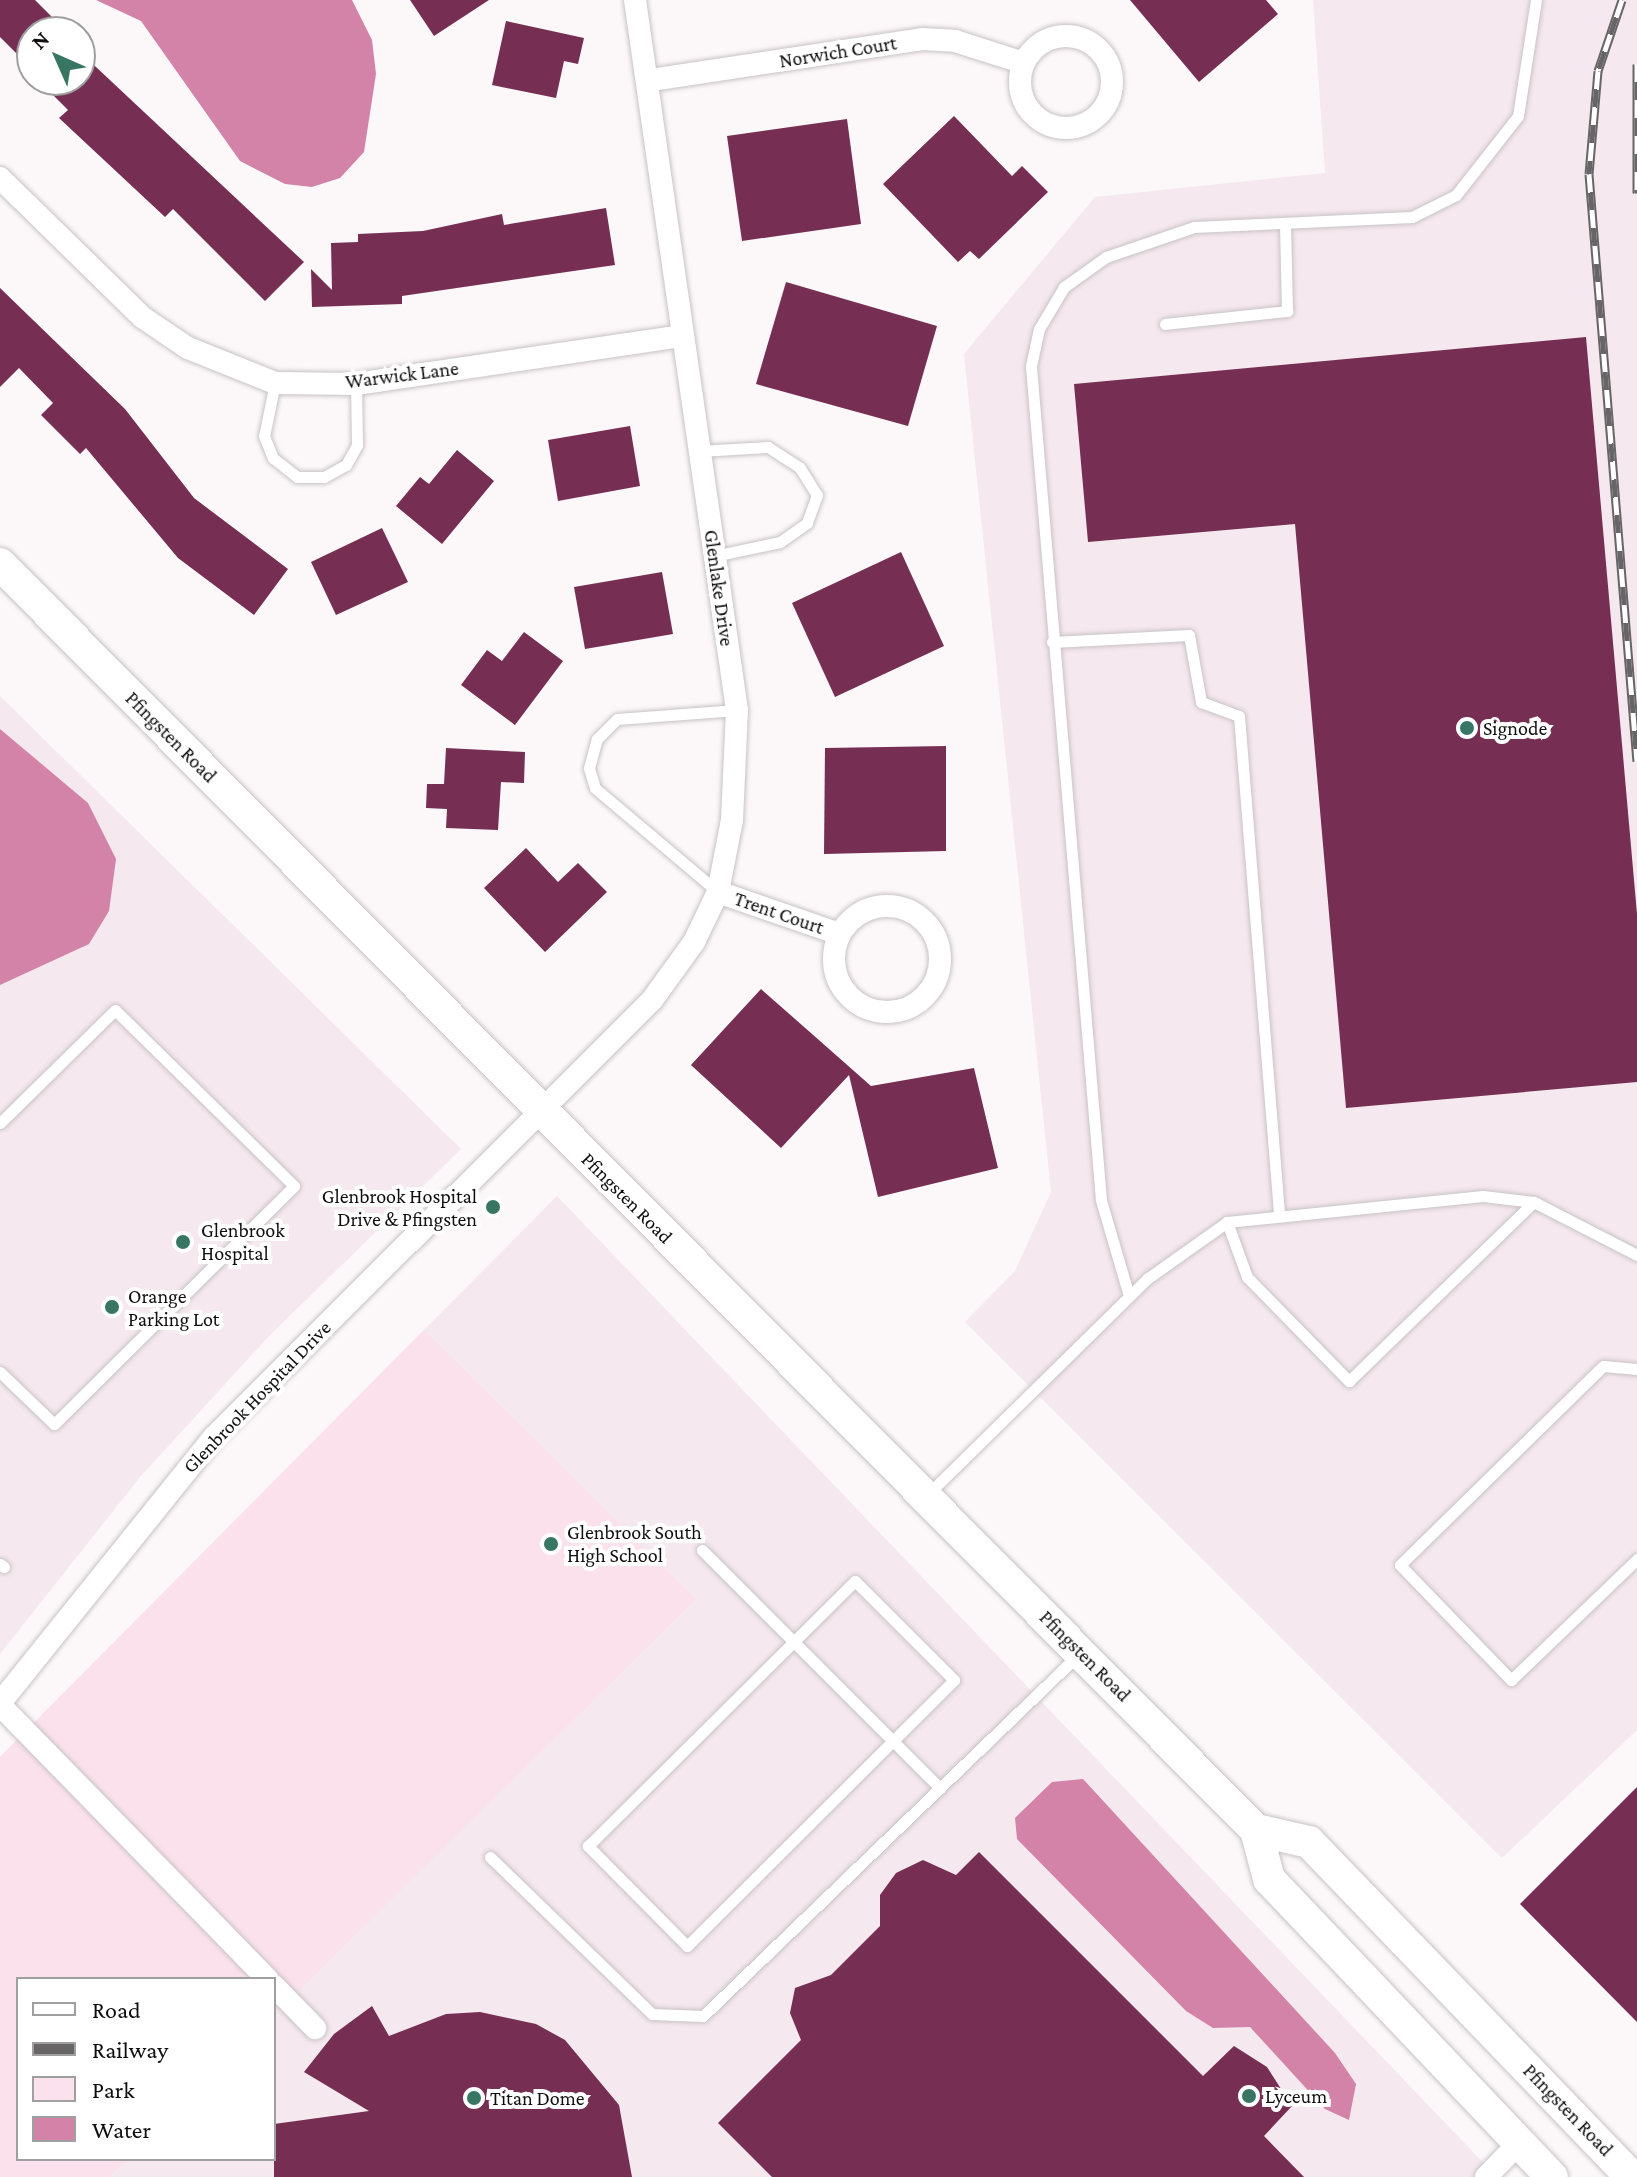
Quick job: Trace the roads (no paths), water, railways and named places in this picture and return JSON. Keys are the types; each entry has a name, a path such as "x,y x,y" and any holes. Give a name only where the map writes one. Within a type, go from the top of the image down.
{"main road":[{"name":"Pfingsten Road","path":"0,564 541,1114 926,1495 1256,1830 1269,1879 1552,2177"},
{"name":"Pfingsten Road","path":"1256,1830 1309,1842 1631,2177"}],"street":[{"name":"Glenlake Drive","path":"541,1114 652,1000 694,942 718,892 732,820 737,710 682,336 651,80 635,0"},
{"path":"1076,36 1102,53 1110,97 1090,122 1047,124 1021,92 1024,63 1045,41 1076,36"},
{"name":"Norwich Court","path":"651,80 922,39 955,41 1024,63"},
{"name":"Warwick Lane","path":"0,178 142,317 188,348 275,383 356,384 682,336"},
{"name":"Trent Court","path":"718,892 839,934"},
{"name":"Trent Court","path":"902,908 918,916 938,946 935,981 911,1006 862,1006 834,967 839,934 866,910 902,908"},
{"name":"Glenbrook Hospital Drive","path":"0,1704 215,1436 541,1114"},
{"path":"0,1704 265,1977"},
{"path":"276,1988 315,2028"},
{"path":"1486,2177 1521,2141"}],"lane":[{"path":"1129,1296 1101,1200 1031,366 1039,329 1064,287 1106,257 1194,227 1412,217 1456,195 1518,116 1536,0"},
{"path":"1165,324 1287,311 1285,223"},
{"path":"275,383 264,436 273,458 297,477 324,477 346,465 357,445 356,384"},
{"path":"699,451 768,447 800,468 817,495 807,523 780,542 714,556"},
{"path":"1052,642 1189,635 1201,702 1239,716 1272,1093 1279,1213"},
{"path":"718,892 595,788 589,768 597,739 617,719 737,710"},
{"path":"0,1123 115,1010 294,1186 54,1424 0,1372"},
{"path":"926,1495 1129,1296 1227,1222 1279,1213 1483,1196 1534,1202 1637,1255"},
{"path":"1227,1222 1247,1277 1349,1381 1534,1202"},
{"path":"1637,1369 1603,1366 1400,1565 1511,1680 1637,1559"},
{"path":"702,1550 940,1788"},
{"path":"855,1581 954,1680 687,1946 588,1846 794,1641 855,1581"},
{"path":"490,1857 637,2002 652,2014 685,2020 721,2005 1081,1653"}],"water":[{"path":"96,0 352,0 372,40 376,74 364,152 340,178 312,187 285,184 240,161 141,21"},
{"path":"0,729 88,803 116,859 109,911 89,944 0,985"},
{"path":"1083,1779 1335,2053 1356,2084 1349,2120 1325,2109 1250,2027 1213,2028 1186,2011 1017,1839 1015,1818 1052,1782"}],"railway":[{"path":"1622,0 1598,71 1589,174 1637,761"},
{"path":"1637,64 1637,193"}],"place":[{"name":"Signode","path":"1467,728"},
{"name":"Glenbrook Hospital Drive & Pfingsten","path":"493,1207"},
{"name":"Glenbrook Hospital","path":"183,1242"},
{"name":"Orange Parking Lot","path":"112,1307"},
{"name":"Glenbrook South High School","path":"551,1544"},
{"name":"Lyceum","path":"1249,2096"},
{"name":"Titan Dome","path":"474,2098"}]}
